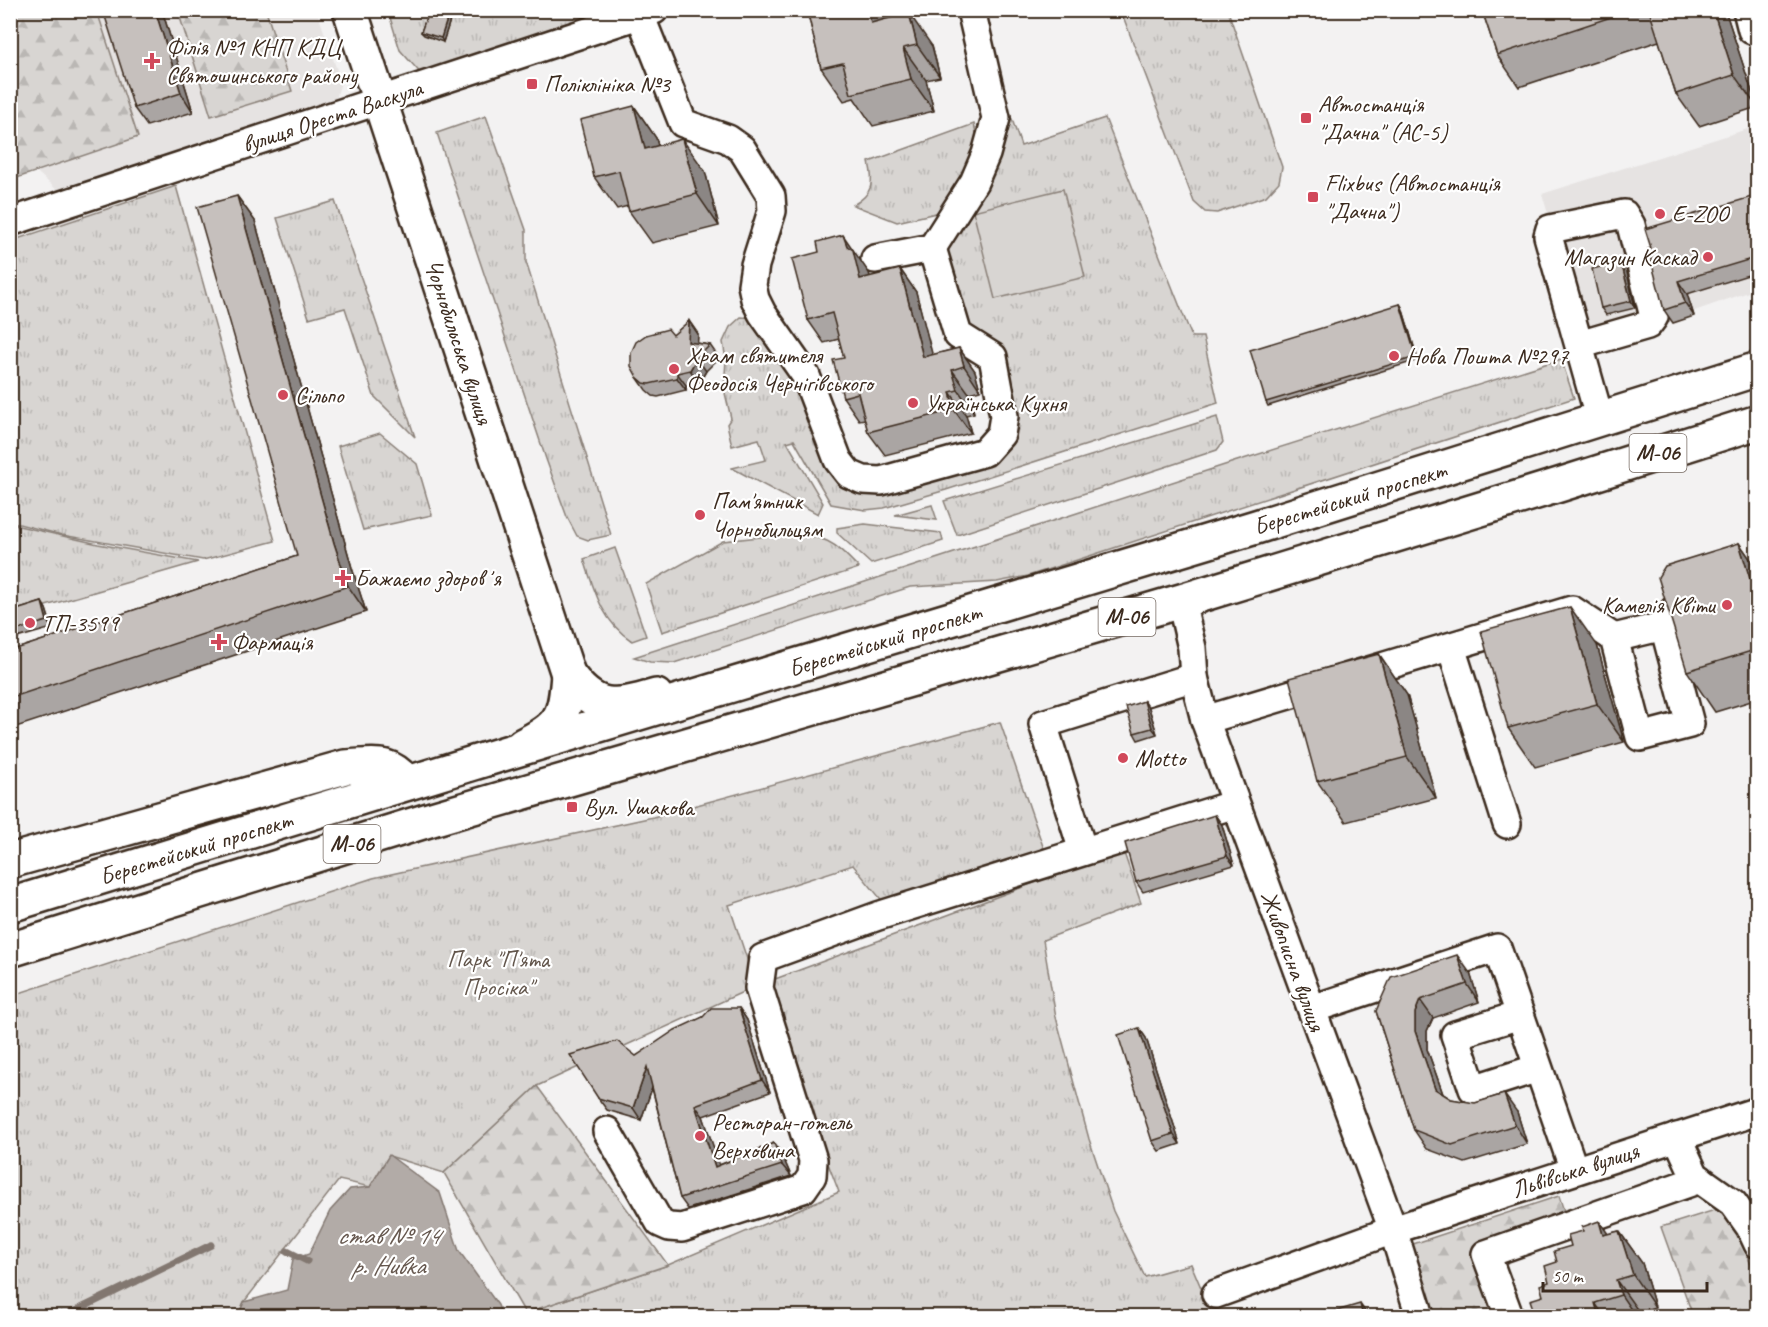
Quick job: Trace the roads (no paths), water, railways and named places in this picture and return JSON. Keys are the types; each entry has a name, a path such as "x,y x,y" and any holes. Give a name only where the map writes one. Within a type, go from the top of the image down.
{"main road":[{"name":"Чорнобильська вулиця","path":"350,10 568,674 580,691 605,704 629,704 935,616 970,614"},
{"name":"Берестейський проспект","path":"10,905 970,614 1758,369"},
{"name":"Берестейський проспект","path":"10,950 432,819 1181,601 1758,422"},
{"name":"Чорнобильська вулиця","path":"506,753 540,736 559,721 566,703 568,674"},
{"path":"10,861 345,766 382,765 398,772 407,783"}],"street":[{"path":"875,259 932,248 974,182 986,154 996,118 971,10"},
{"name":"вулиця Ореста Васкула","path":"10,222 647,13"},
{"path":"647,13 682,123 728,139 742,149 771,196 772,212 755,265 752,285 755,299 762,313 806,376 838,460 849,474 863,480 881,481 985,452 1001,434 1004,416 993,357 958,335 932,248"},
{"path":"1579,345 1648,325 1654,317 1631,225 1624,214 1550,229 1548,236 1600,420"},
{"path":"1205,720 1572,610 1614,638 1640,737 1690,724 1664,626 1688,585"},
{"name":"Живописна вулиця","path":"1181,601 1192,648 1194,677 1205,720 1393,1230 1420,1317"},
{"path":"1614,638 1664,626"},
{"path":"1451,647 1507,824"},
{"path":"1083,851 1043,724 1194,677"},
{"path":"608,1131 660,1223 669,1227 681,1228 802,1189 812,1176 813,1160 759,988 763,958 878,916 1235,804"},
{"path":"1312,1009 1497,948 1574,1170"},
{"path":"1520,1015 1455,1035 1473,1089 1538,1068"},
{"name":"Львівська вулиця","path":"1216,1294 1393,1230 1758,1111"},
{"path":"1677,1137 1695,1176 1732,1203 1750,1227 1758,1244"},
{"path":"1509,1317 1486,1254 1700,1179"}],"water":[{"name":"став № 14 р. Нивка","path":"389,1155 440,1193 459,1251 498,1305 502,1316 238,1316 244,1302 287,1290 293,1259 309,1254 330,1211 350,1189 370,1187"}],"waterway":[{"path":"65,1316 211,1245"},
{"path":"287,1251 307,1261"}],"place":[{"name":"Філія №1 КНП КДЦ Святошинського району","path":"152,61"},
{"name":"Поліклініка №3","path":"532,84"},
{"name":"Автостанція \"Дачна\" (АС-5)","path":"1306,118"},
{"name":"Flixbus (Автостанція \"Дачна\")","path":"1313,197"},
{"name":"E-ZOO","path":"1660,214"},
{"name":"Магазин Каскад","path":"1708,257"},
{"name":"Нова Пошта №297","path":"1394,356"},
{"name":"Храм святителя Феодосія Чернігівського","path":"674,369"},
{"name":"Сільпо","path":"283,395"},
{"name":"Українська Кухня","path":"913,403"},
{"name":"Пам'ятник Чорнобильцям","path":"700,515"},
{"name":"Бажаємо здоровʼя","path":"343,578"},
{"name":"Камелія Квіти","path":"1727,605"},
{"name":"ТП-3599","path":"30,623"},
{"name":"Фармація","path":"219,642"},
{"name":"Motto","path":"1123,758"},
{"name":"Вул. Ушакова","path":"572,807"},
{"name":"Ресторан-готель Верховина","path":"700,1136"}],"park label":[{"name":"Парк \"П'ята Просіка\"","path":"498,973"}]}
